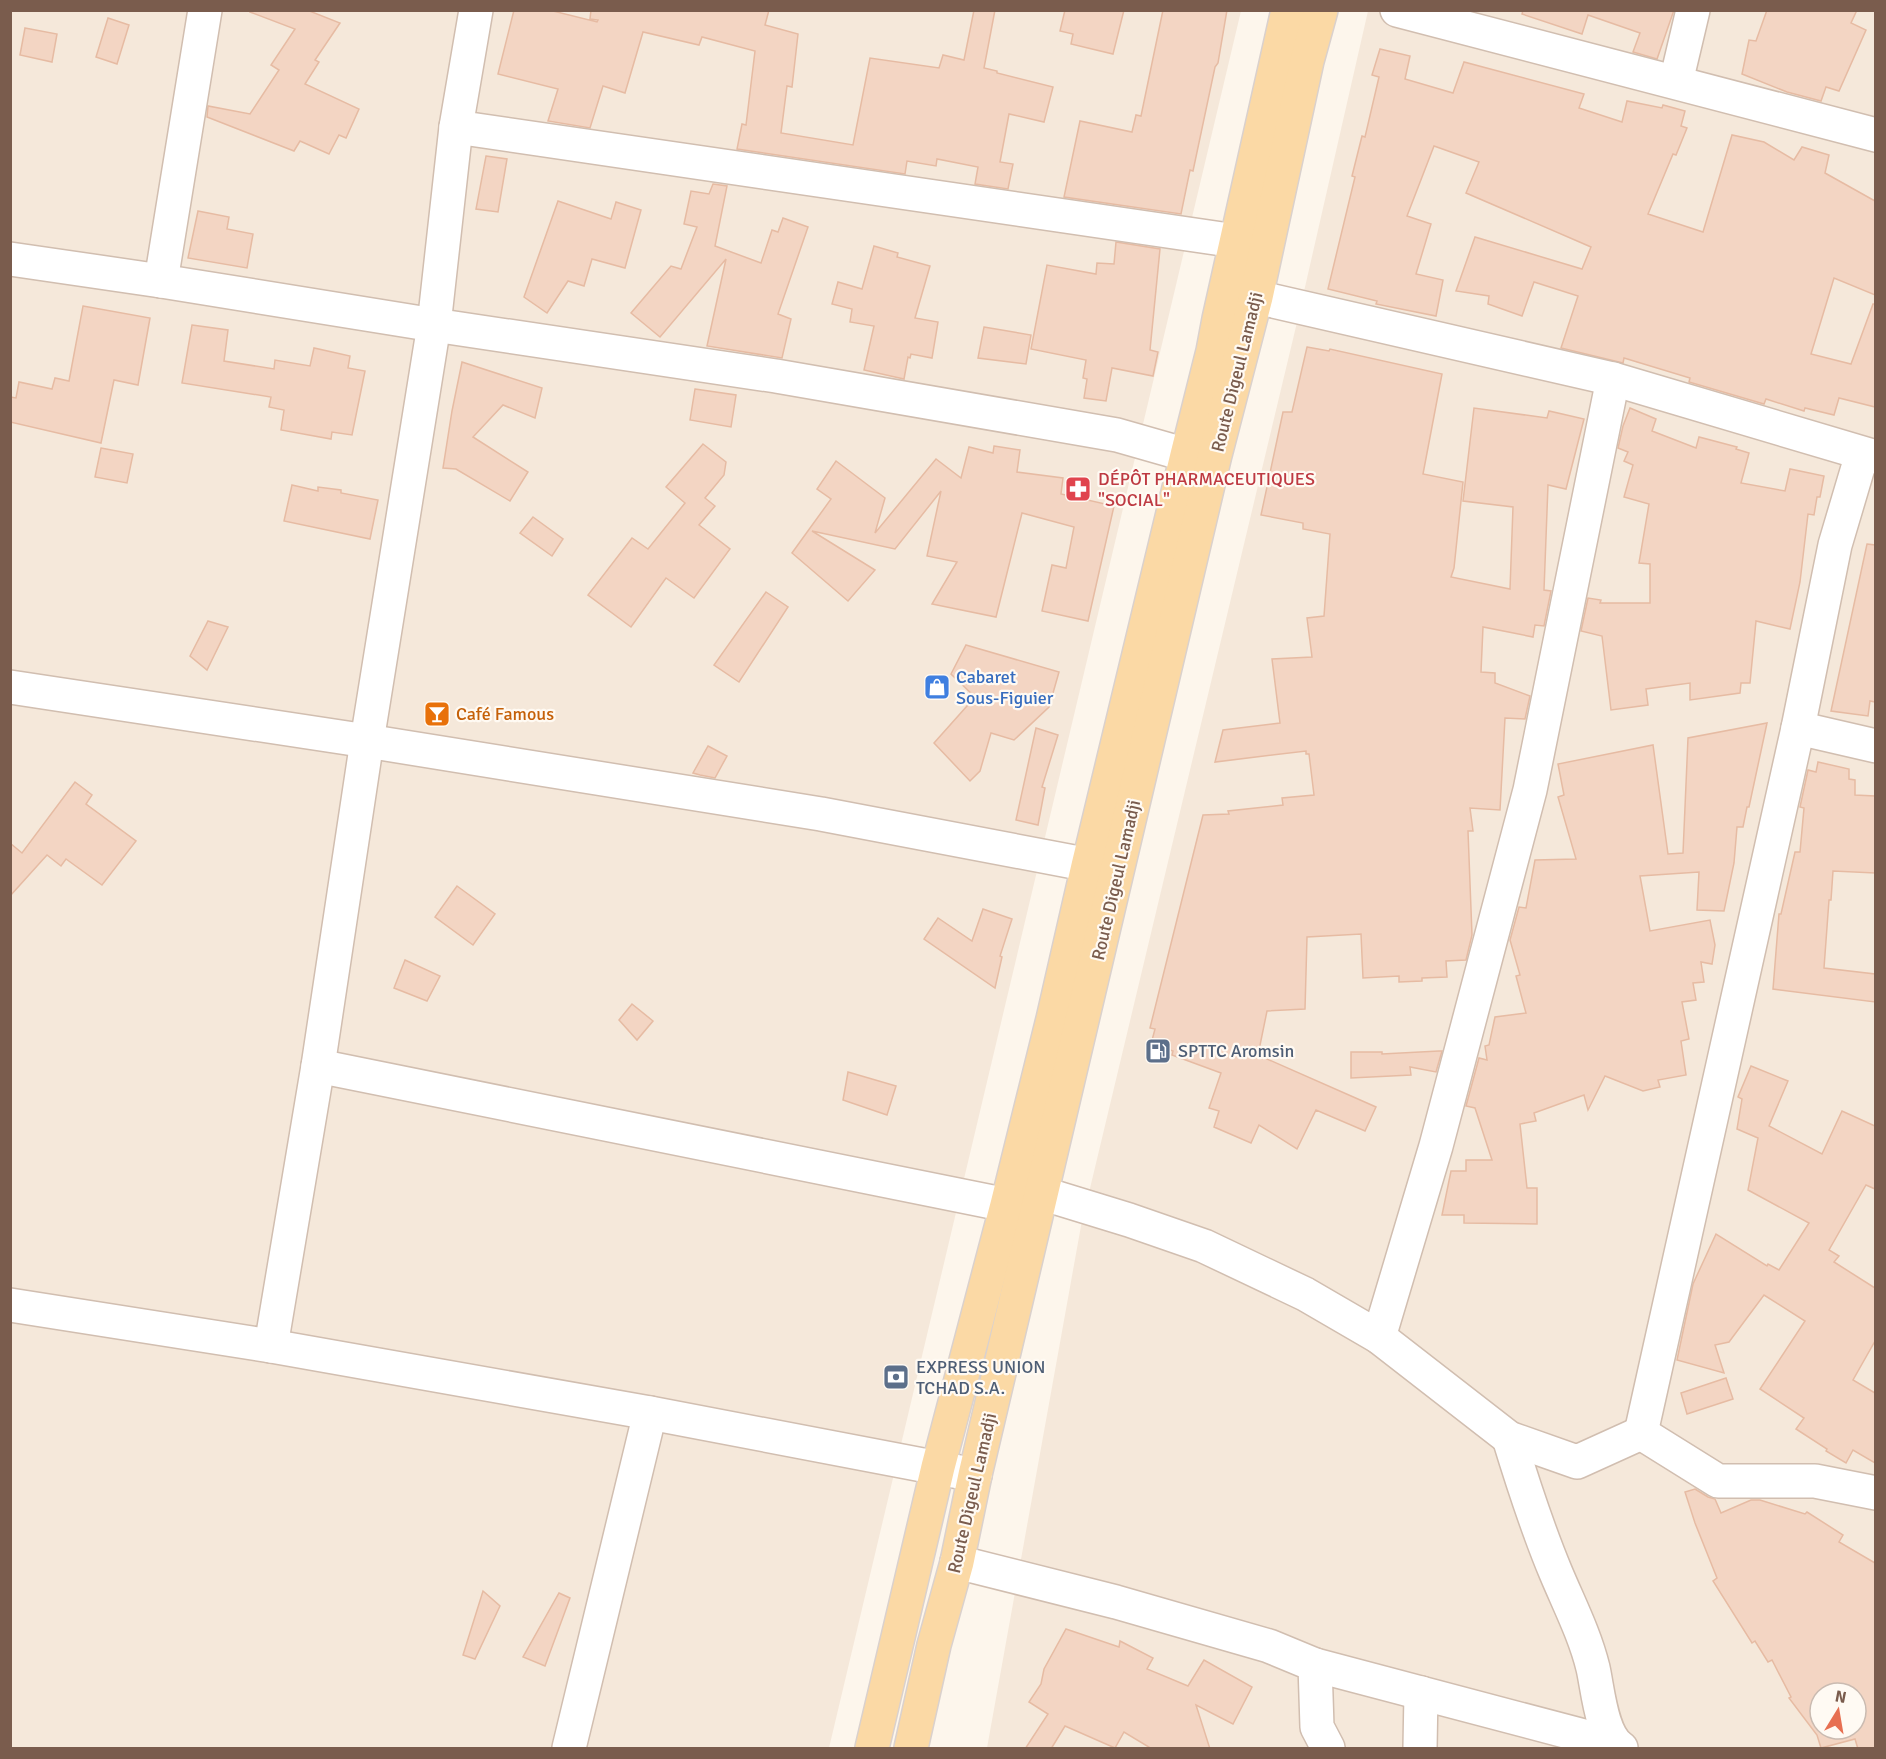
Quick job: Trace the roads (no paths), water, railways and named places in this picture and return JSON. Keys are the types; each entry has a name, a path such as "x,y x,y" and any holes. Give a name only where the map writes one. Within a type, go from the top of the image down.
{"main road":[{"path":"872,1749 938,1467 1053,1019 1103,868 1187,454 1213,351 1288,10"},
{"name":"Route Digeul Lamadji","path":"911,1749 934,1645 957,1562 1041,1193 1103,868 1256,297 1306,61 1321,10"}],"street":[{"path":"161,281 205,10"},
{"path":"271,1346 318,1066 367,741 434,325 456,127 476,10"},
{"path":"1397,10 1875,135"},
{"path":"1676,82 1693,10"},
{"path":"456,127 1236,241"},
{"path":"10,260 161,281 835,386 1117,435 1187,454"},
{"path":"1256,297 1613,379 1869,455 1835,545 1798,728 1641,1433"},
{"path":"1379,1337 1436,1146 1530,790 1613,379"},
{"path":"10,687 367,741 821,814 1103,868"},
{"path":"1798,728 1875,746"},
{"path":"318,1066 1007,1205"},
{"path":"1041,1193 1204,1246 1305,1294 1379,1337 1509,1438 1576,1462 1641,1433"},
{"path":"10,1305 271,1346 650,1413 975,1475"},
{"path":"569,1749 650,1413"},
{"path":"1641,1433 1718,1481 1815,1481 1875,1493"},
{"path":"1509,1438 1555,1570 1589,1652 1604,1723 1617,1746"},
{"path":"957,1562 1116,1602 1258,1643 1315,1665 1617,1746"},
{"path":"1315,1665 1317,1727 1328,1749"},
{"path":"1420,1749 1421,1693"}],"place":[{"name":"DÉPÔT PHARMACEUTIQUES \"SOCIAL\"","path":"1078,489"},
{"name":"Cabaret Sous-Figuier","path":"937,687"},
{"name":"Café Famous","path":"437,714"},
{"name":"SPTTC Aromsin","path":"1158,1051"},
{"name":"EXPRESS UNION TCHAD S.A.","path":"896,1377"}]}
